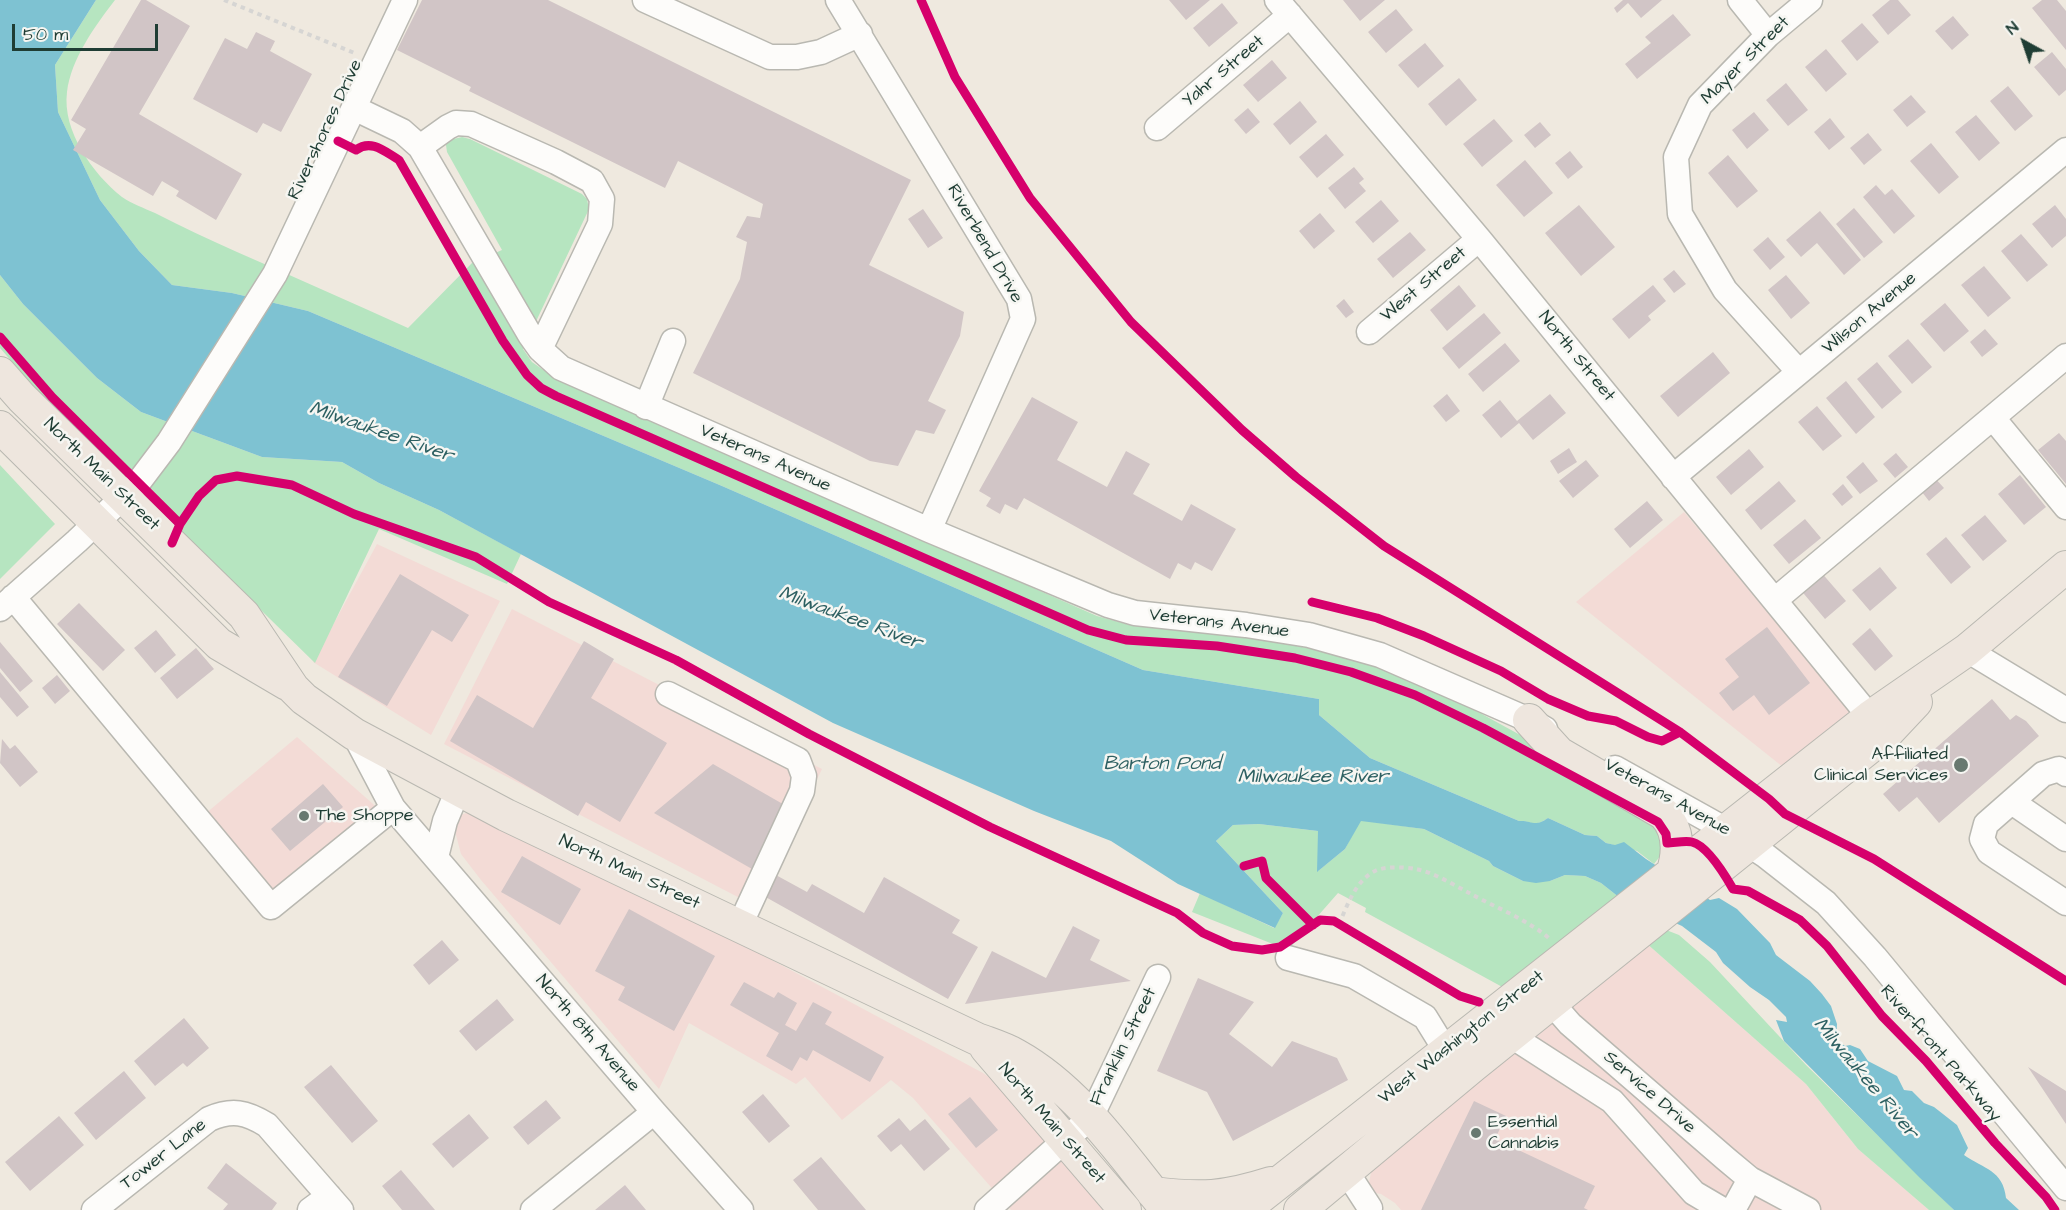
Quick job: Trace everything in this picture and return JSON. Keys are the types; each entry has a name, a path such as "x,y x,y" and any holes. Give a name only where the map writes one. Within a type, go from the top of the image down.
{"main road":[{"name":"North Main Street","path":"0,373 22,398 244,615 293,688 304,699 354,734 458,790 977,1039 1015,1055 1047,1076 1091,1117 1160,1202"},
{"name":"North Main Street","path":"0,427 219,644 293,688"},
{"path":"1738,838 1870,717 1967,650 2066,567"},
{"path":"1738,838 1885,735 1967,650"},
{"path":"1529,720 1564,757 1664,814 1675,832 1683,872"},
{"name":"West Washington Street","path":"1300,1210 1346,1171 1499,1028 1543,993 1580,951 1683,872 1738,838"},
{"name":"West Washington Street","path":"1244,1210 1446,1051 1499,1028"},
{"name":"North Main Street","path":"977,1039 1066,1139 1125,1210"},
{"path":"1160,1202 1184,1197 1214,1198 1283,1179"}],"street":[{"name":"Rivershores Drive","path":"7,603 123,498 143,478 169,442 275,274 405,0"},
{"path":"645,0 770,57 797,57 821,52 860,34"},
{"name":"Riverbend Drive","path":"838,0 1019,299 1023,319 929,530"},
{"path":"1740,0 1768,35"},
{"name":"Mayer Street","path":"1799,372 1725,290 1680,214 1676,157 1700,105 1768,35 1810,0"},
{"name":"Yahr Street","path":"1157,128 1284,8"},
{"name":"North Street","path":"1284,8 1479,239 1870,717"},
{"name":"Veterans Avenue","path":"354,108 402,131 420,147 501,287 540,349 561,368 929,530 1108,605 1136,613 1246,625 1309,636 1380,655 1529,720 1738,838 1798,880 1844,921 2066,1188"},
{"path":"420,147 456,123 471,124 556,162 592,181 602,198 600,224 540,349"},
{"name":"Wilson Avenue","path":"1673,477 2066,150"},
{"name":"West Street","path":"1369,332 1479,239"},
{"path":"646,407 673,341"},
{"path":"1775,600 2066,356"},
{"path":"1993,418 2066,507"},
{"path":"7,603 271,907 393,808"},
{"path":"1967,650 2066,711"},
{"path":"668,694 798,760 804,776 802,791 740,925"},
{"name":"North 8th Avenue","path":"354,734 393,808 741,1210"},
{"path":"2066,774 2059,769 2043,774 1986,824 1982,839 1989,852 2066,903"},
{"path":"436,857 445,821 458,790"},
{"path":"2012,802 2066,839"},
{"path":"1288,958 1354,976 1425,1017 1446,1051"},
{"name":"Franklin Street","path":"1091,1117 1158,977"},
{"name":"Service Drive","path":"1543,993 1570,1024 1750,1179 1808,1210"},
{"path":"1499,1028 1612,1101 1694,1192 1723,1210"},
{"path":"533,1210 654,1112"},
{"name":"Tower Lane","path":"94,1210 209,1119 223,1113 252,1116 267,1125 335,1203"},
{"path":"987,1210 1091,1117"},
{"path":"1346,1171 1370,1209"},
{"path":"1733,1210 1750,1179"},
{"path":"310,1210 335,1203"}],"path":[{"path":"224,0 376,62"},
{"path":"1339,924 1349,900 1359,886 1375,871 1400,867 1417,869 1438,877 1580,951"}],"shaded area":[{"path":"1684,512 1848,708 1850,715 1788,771 1576,602"},
{"path":"377,544 500,601 431,735 313,662"},
{"path":"512,609 822,769 757,907 444,744"},
{"path":"297,737 381,811 270,897 205,814"},
{"path":"466,813 491,821 755,951 983,1073 999,1084 1116,1210 1011,1210 913,1098 891,1080 842,1120 805,1077 796,1084 689,1023 659,1089 461,854 455,831 456,823 461,815"},
{"path":"1645,942 1806,1084 1858,1149 1929,1210 1401,1210 1395,1203 1368,1187 1372,1168"}],"green space":[{"path":"96,0 115,0 92,32 73,67 67,92 69,122 82,150 100,176 130,202 408,328 472,263 502,250 447,152 446,145 449,140 462,137 470,139 582,194 587,199 589,209 523,349 532,362 552,376 1097,616 1133,626 1233,634 1322,651 1379,666 1438,690 1533,742 1641,807 1663,835 1661,855 1654,864 1637,851 1606,843 1597,836 1585,835 1548,818 1536,823 1519,821 1370,758 1319,715 1319,699 1143,670 722,486 308,311 232,293 172,285 139,251 100,200 58,112 55,65"},
{"path":"0,275 23,304 97,378 141,412 262,457 342,462 521,554 507,584 379,529 315,663 41,395 0,348"},
{"path":"0,465 55,524 0,579"},
{"path":"1360,820 1424,829 1489,861 1493,866 1523,881 1550,881 1565,875 1585,876 1601,883 1620,898 1506,989 1365,912 1366,908 1338,893 1288,950 1192,912 1200,893 1274,928 1283,913 1216,841 1233,825 1259,824 1318,831 1318,871 1345,849"},
{"path":"1661,928 1679,935 1710,962 1806,1065 1954,1210 1929,1210 1858,1149 1806,1084 1645,942"}],"water":[{"name":"Barton Pond","path":"0,0 96,0 55,65 58,112 100,200 139,251 172,285 232,293 308,311 722,486 1143,670 1319,699 1319,715 1370,758 1519,821 1536,823 1548,818 1585,835 1597,836 1606,843 1615,845 1624,842 1710,900 1719,898 1737,909 1770,943 1776,955 1810,981 1822,994 1831,1006 1837,1024 1836,1040 1845,1046 1850,1045 1860,1049 1868,1061 1897,1076 1904,1090 1912,1091 1924,1103 1934,1107 1957,1125 1968,1148 1964,1155 1997,1176 2001,1181 2006,1198 2019,1210 1954,1210 1784,1041 1776,1020 1787,1022 1786,1017 1769,1000 1723,963 1716,952 1682,926 1620,898 1601,883 1585,876 1565,875 1536,883 1523,881 1493,866 1489,861 1424,829 1361,821 1345,849 1317,872 1318,831 1259,824 1233,825 1216,841 1283,913 1275,928 1178,884 1111,841 1034,811 833,723 439,510 379,483 342,462 262,457 141,412 97,378 23,304 0,275"}],"building":[{"path":"141,0 146,0 190,26 139,114 242,174 216,220 176,196 179,191 162,181 153,196 73,150 86,129 71,120"},
{"path":"422,0 548,0 911,180 869,265 964,312 960,336 928,401 946,410 934,434 916,430 898,466 870,461 693,373 740,279 747,242 736,237 747,216 760,218 763,204 678,161 665,188 469,91 471,87 397,50"},
{"path":"1169,0 1210,0 1186,20"},
{"path":"1343,0 1385,0 1360,21"},
{"path":"1623,0 1662,0 1641,18 1628,3 1617,13 1614,8"},
{"path":"1890,0 1898,0 1911,15 1888,35 1872,15"},
{"path":"2042,0 2057,0 2066,11 2066,50 2032,8"},
{"path":"1222,3 1238,23 1209,47 1193,28"},
{"path":"1396,9 1413,30 1386,53 1368,32"},
{"path":"1673,14 1691,35 1637,79 1625,64 1651,43 1645,37"},
{"path":"1953,16 1969,35 1952,50 1935,31"},
{"path":"1862,23 1879,42 1857,61 1841,41"},
{"path":"256,32 275,41 270,51 312,74 281,132 263,123 257,133 193,99 225,38 247,49"},
{"path":"1425,43 1444,66 1418,88 1398,65"},
{"path":"1826,49 1847,74 1826,92 1805,67"},
{"path":"2052,52 2066,69 2066,90 2059,96 2034,67"},
{"path":"1272,60 1287,78 1258,102 1243,85"},
{"path":"1459,78 1477,100 1446,126 1428,104"},
{"path":"1786,83 1808,110 1788,126 1766,100"},
{"path":"2008,86 2033,116 2015,131 1990,101"},
{"path":"1911,95 1926,112 1907,127 1893,110"},
{"path":"1300,101 1317,122 1290,145 1273,124"},
{"path":"1248,108 1260,122 1246,134 1234,120"},
{"path":"1754,112 1769,130 1747,149 1732,130"},
{"path":"1976,115 2000,143 1979,161 1955,132"},
{"path":"1830,118 1845,137 1829,150 1814,132"},
{"path":"1494,119 1513,141 1482,167 1463,144"},
{"path":"1540,122 1551,135 1535,148 1524,135"},
{"path":"1868,133 1882,150 1864,165 1850,148"},
{"path":"1326,134 1344,155 1317,178 1299,157"},
{"path":"1931,143 1959,177 1939,194 1910,161"},
{"path":"1570,151 1583,167 1568,179 1555,163"},
{"path":"1728,155 1758,191 1737,208 1708,173"},
{"path":"1525,160 1553,193 1524,217 1496,185"},
{"path":"1354,167 1364,179 1359,183 1366,191 1345,209 1328,188"},
{"path":"1876,185 1885,195 1892,189 1915,216 1894,234 1863,197"},
{"path":"1381,200 1399,221 1373,243 1355,222"},
{"path":"1579,205 1615,247 1581,276 1545,233"},
{"path":"2055,205 2066,219 2066,236 2052,248 2032,224"},
{"path":"1854,208 1883,242 1864,258 1836,224"},
{"path":"923,209 943,238 928,248 908,219"},
{"path":"1820,211 1861,260 1844,275 1817,243 1801,257 1786,240"},
{"path":"1320,213 1335,231 1314,249 1299,231"},
{"path":"1410,232 1426,250 1393,278 1377,259"},
{"path":"2021,234 2048,265 2027,282 2001,251"},
{"path":"1768,237 1785,257 1770,270 1753,250"},
{"path":"1984,266 2011,298 1988,317 1961,285"},
{"path":"1674,270 1686,284 1674,293 1663,279"},
{"path":"1786,275 1810,303 1791,319 1768,290"},
{"path":"1459,285 1476,306 1447,331 1430,310"},
{"path":"1653,285 1666,301 1648,316 1651,320 1629,339 1612,319"},
{"path":"1344,299 1354,312 1346,318 1336,306"},
{"path":"1945,303 1969,331 1944,352 1920,324"},
{"path":"1484,313 1501,333 1459,369 1442,348"},
{"path":"1985,329 1998,344 1982,357 1970,342"},
{"path":"1908,339 1932,367 1912,384 1888,356"},
{"path":"1505,343 1520,361 1483,392 1468,374"},
{"path":"1713,352 1730,373 1678,417 1660,396"},
{"path":"1877,362 1902,392 1882,409 1857,379"},
{"path":"1846,381 1875,417 1856,434 1826,398"},
{"path":"1447,394 1460,411 1446,422 1433,406"},
{"path":"1550,394 1566,413 1533,440 1519,423 1501,438 1482,415 1500,400 1517,421"},
{"path":"1032,397 1078,422 1057,460 1107,487 1126,451 1150,464 1133,494 1182,521 1191,504 1236,529 1212,571 1195,562 1191,570 1178,563 1170,579 1024,498 1017,510 1005,504 1000,514 986,506 991,498 979,491"},
{"path":"1817,406 1842,436 1823,451 1798,422"},
{"path":"2059,433 2066,441 2066,484 2038,450"},
{"path":"1569,448 1577,462 1558,474 1550,461"},
{"path":"1749,449 1764,467 1731,495 1716,477"},
{"path":"1896,453 1908,467 1895,478 1883,464"},
{"path":"1586,460 1599,476 1573,498 1559,481"},
{"path":"1863,462 1878,481 1860,494 1846,477"},
{"path":"1932,475 1944,488 1929,501 1918,487"},
{"path":"2020,475 2046,507 2024,525 1998,494"},
{"path":"1779,481 1796,501 1761,530 1745,510"},
{"path":"1843,484 1853,497 1842,506 1832,494"},
{"path":"1647,501 1663,520 1630,548 1614,529"},
{"path":"1985,515 2007,541 1983,561 1961,535"},
{"path":"1805,519 1821,538 1789,564 1773,545"},
{"path":"1946,537 1971,567 1951,584 1926,554"},
{"path":"1880,567 1897,588 1870,611 1852,590"},
{"path":"1820,571 1846,601 1825,619 1799,588"},
{"path":"400,574 469,615 452,642 432,630 387,706 338,677"},
{"path":"79,603 125,650 103,671 57,624"},
{"path":"1767,627 1810,683 1769,715 1754,695 1733,711 1719,693 1739,677 1725,659"},
{"path":"1870,628 1893,656 1875,671 1852,644"},
{"path":"156,630 176,655 155,673 134,648"},
{"path":"584,641 614,659 591,698 667,743 620,822 586,802 578,816 450,741 477,695 533,728"},
{"path":"0,642 33,681 20,692 0,668"},
{"path":"196,648 214,669 177,699 160,678"},
{"path":"0,672 29,707 17,717 0,697"},
{"path":"57,675 70,691 55,704 42,688"},
{"name":"Affiliated Clinical Services","path":"1992,699 2010,720 2016,715 2026,721 2039,736 1939,823 1917,797 1899,812 1883,794"},
{"path":"2,739 10,749 15,745 38,772 20,787 0,763"},
{"path":"713,764 788,807 752,869 654,813"},
{"path":"323,784 343,807 290,851 271,829"},
{"path":"522,856 581,889 560,925 501,892"},
{"path":"774,874 807,892 812,884 864,913 884,877 960,920 952,933 978,947 948,999 762,895"},
{"path":"629,909 715,956 674,1031 618,1000 625,987 595,971"},
{"path":"1073,926 1100,940 1090,960 1131,981 965,1004 992,951 1046,978"},
{"path":"442,940 459,960 429,985 413,965"},
{"path":"1198,978 1254,1002 1229,1034 1272,1067 1292,1041 1337,1058 1348,1080 1233,1141 1207,1092 1157,1071"},
{"path":"744,982 774,998 778,992 797,1003 785,1025 796,1031 813,1002 832,1012 825,1024 884,1057 870,1082 813,1050 807,1061 800,1057 792,1071 766,1056 779,1033 730,1005"},
{"path":"497,999 514,1020 476,1051 459,1031"},
{"path":"184,1018 209,1048 187,1067 183,1063 155,1086 134,1061"},
{"path":"331,1065 378,1121 352,1143 304,1087"},
{"path":"2028,1067 2066,1091 2066,1124"},
{"path":"124,1071 146,1098 96,1140 74,1113"},
{"path":"763,1094 790,1126 769,1143 742,1112"},
{"path":"970,1097 998,1130 976,1148 948,1114"},
{"path":"546,1100 561,1118 528,1145 513,1127"},
{"path":"1474,1101 1506,1116 1495,1139 1595,1186 1584,1208 1588,1210 1421,1210"},
{"path":"469,1114 489,1138 453,1168 432,1144"},
{"path":"59,1116 84,1145 30,1191 5,1162"},
{"path":"899,1118 910,1131 925,1119 950,1149 924,1171 901,1144 891,1152 877,1136"},
{"path":"821,1157 866,1210 818,1210 793,1180"},
{"path":"226,1163 277,1203 272,1210 223,1210 228,1204 207,1188"},
{"path":"401,1170 435,1210 402,1210 382,1186"},
{"path":"625,1185 646,1210 595,1210"}],"cycle path":[{"path":"921,0 955,77 1030,198 1131,322 1242,430 1296,477 1384,546 1680,732 1769,799 1785,814 1874,859 2066,981"},
{"name":"Riverfront Parkway","path":"338,141 356,150 372,146 399,160 503,341 527,375 541,388 556,396 1088,630 1126,640 1217,646 1295,658 1351,672 1415,695 1483,728 1658,822 1666,834 1667,843 1689,841 1698,845 1716,862 1733,889 1748,891 1800,920 1827,946 1882,1016 1926,1061 2055,1210"},
{"path":"0,337 52,397 180,524"},
{"path":"172,543 180,524 199,496 216,480 237,476 292,485 354,514 476,557 549,602 676,660 809,734 990,827 1177,913 1203,933 1232,946 1262,950 1280,947 1320,920 1334,921 1460,996 1479,1002"},
{"path":"1312,602 1377,618 1424,636 1501,671 1548,699 1588,716 1616,721 1648,737 1662,741 1680,732"},
{"path":"1244,866 1262,861 1266,878 1313,925"}],"place":[{"name":"Affiliated Clinical Services","path":"1961,765"},
{"name":"The Shoppe","path":"304,816"},
{"name":"Essential Cannabis","path":"1476,1133"}],"water label":[{"name":"Milwaukee River","path":"381,433"},
{"name":"Milwaukee River","path":"850,619"},
{"name":"Milwaukee River","path":"1313,778"},
{"name":"Milwaukee River","path":"1865,1079"}]}
